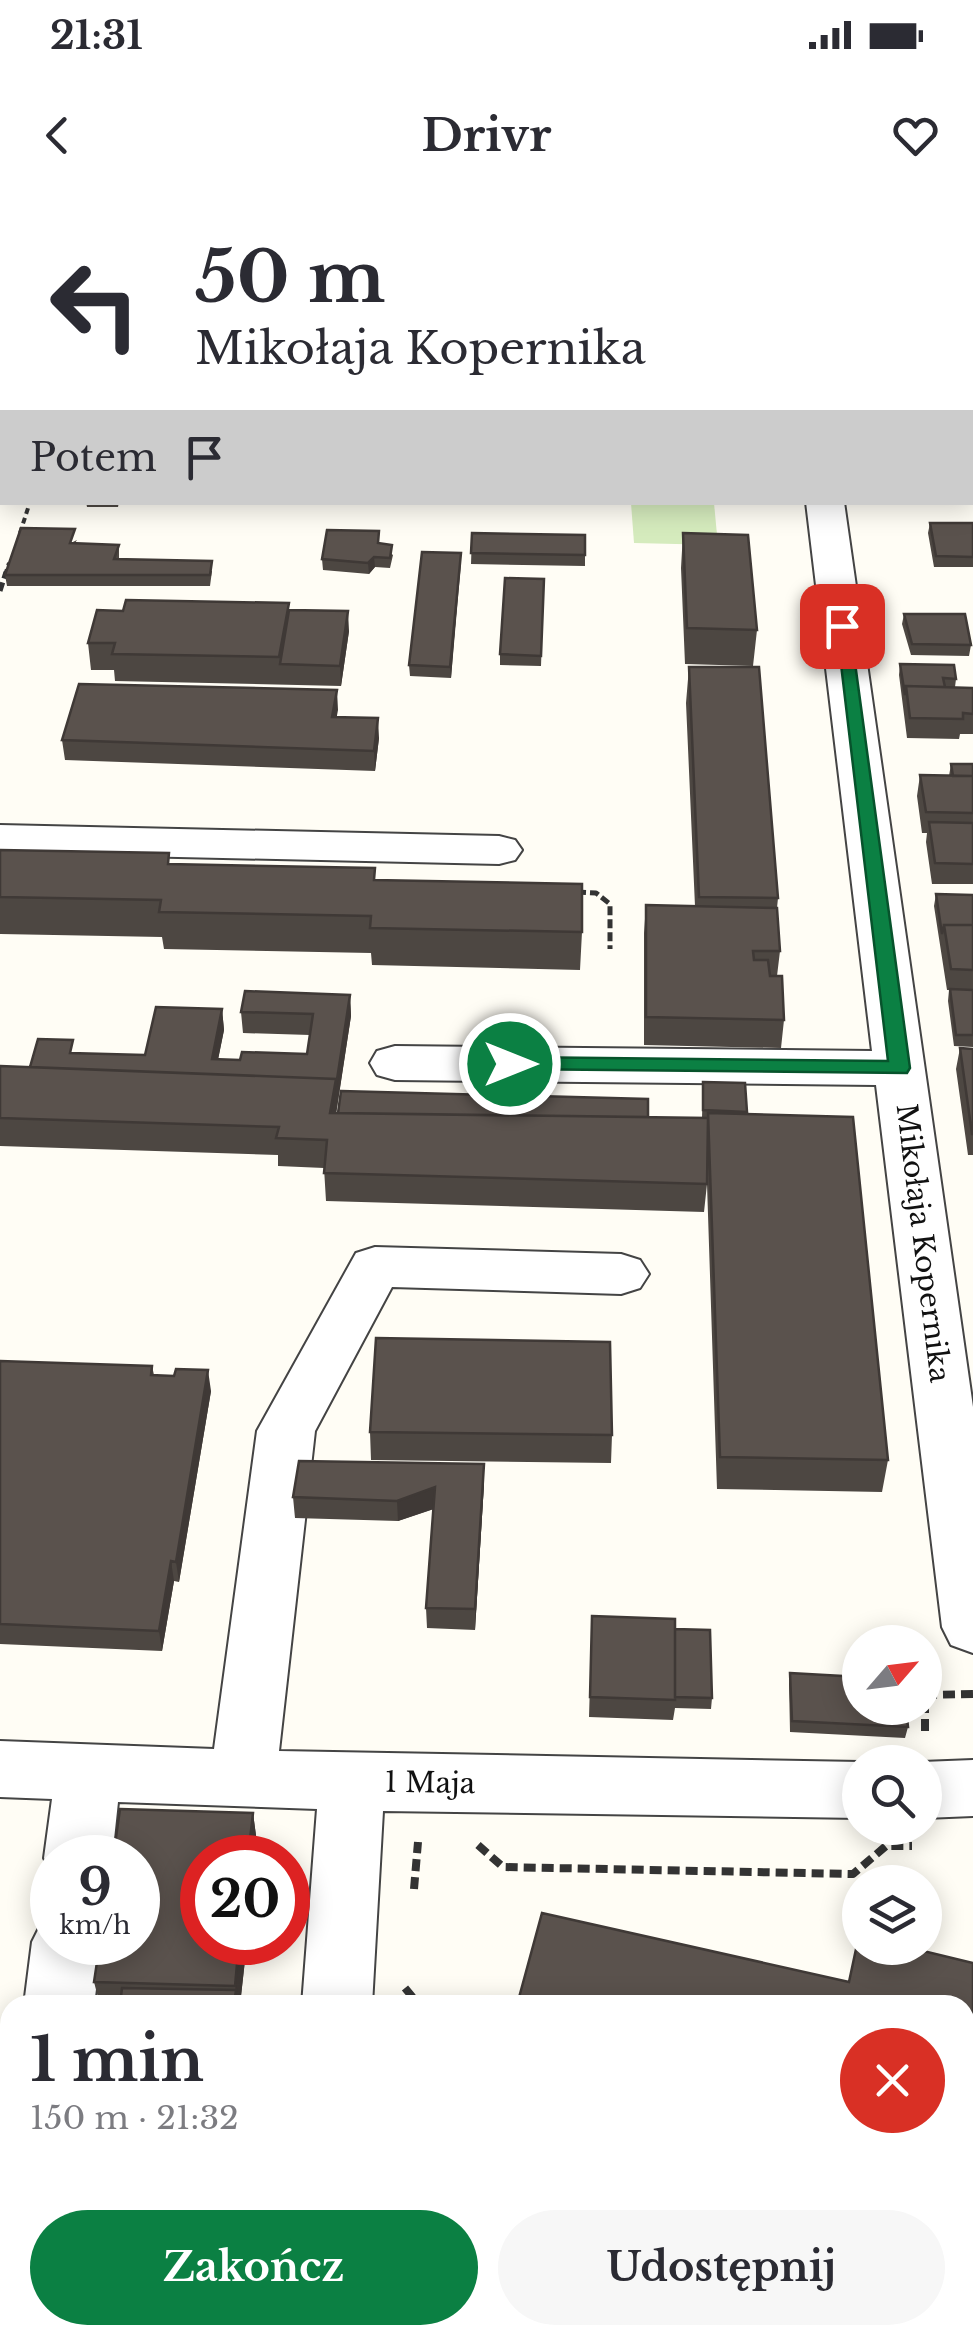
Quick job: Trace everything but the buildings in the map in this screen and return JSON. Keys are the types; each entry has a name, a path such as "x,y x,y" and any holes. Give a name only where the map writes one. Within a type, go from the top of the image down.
{"street":[{"name":"Mikołaja Kopernika","path":"826,505 973,1627"},
{"path":"0,839 499,850"},
{"path":"395,1063 900,1068"},
{"path":"244,1778 286,1431 375,1267 622,1274"},
{"name":"1 Maja","path":"0,1770 352,1782 842,1790"},
{"path":"81,1835 88,1773"},
{"path":"338,1995 352,1782"},
{"path":"942,1789 973,1788"},
{"path":"61,1995 64,1965"}],"path":[{"path":"17,540 29,505"},
{"path":"0,591 12,557"},
{"path":"406,1988 411,1995"}],"green space":[{"path":"631,505 714,505 718,545 634,543"}],"route":[{"path":"510,1064 900,1068 842,626"}]}
